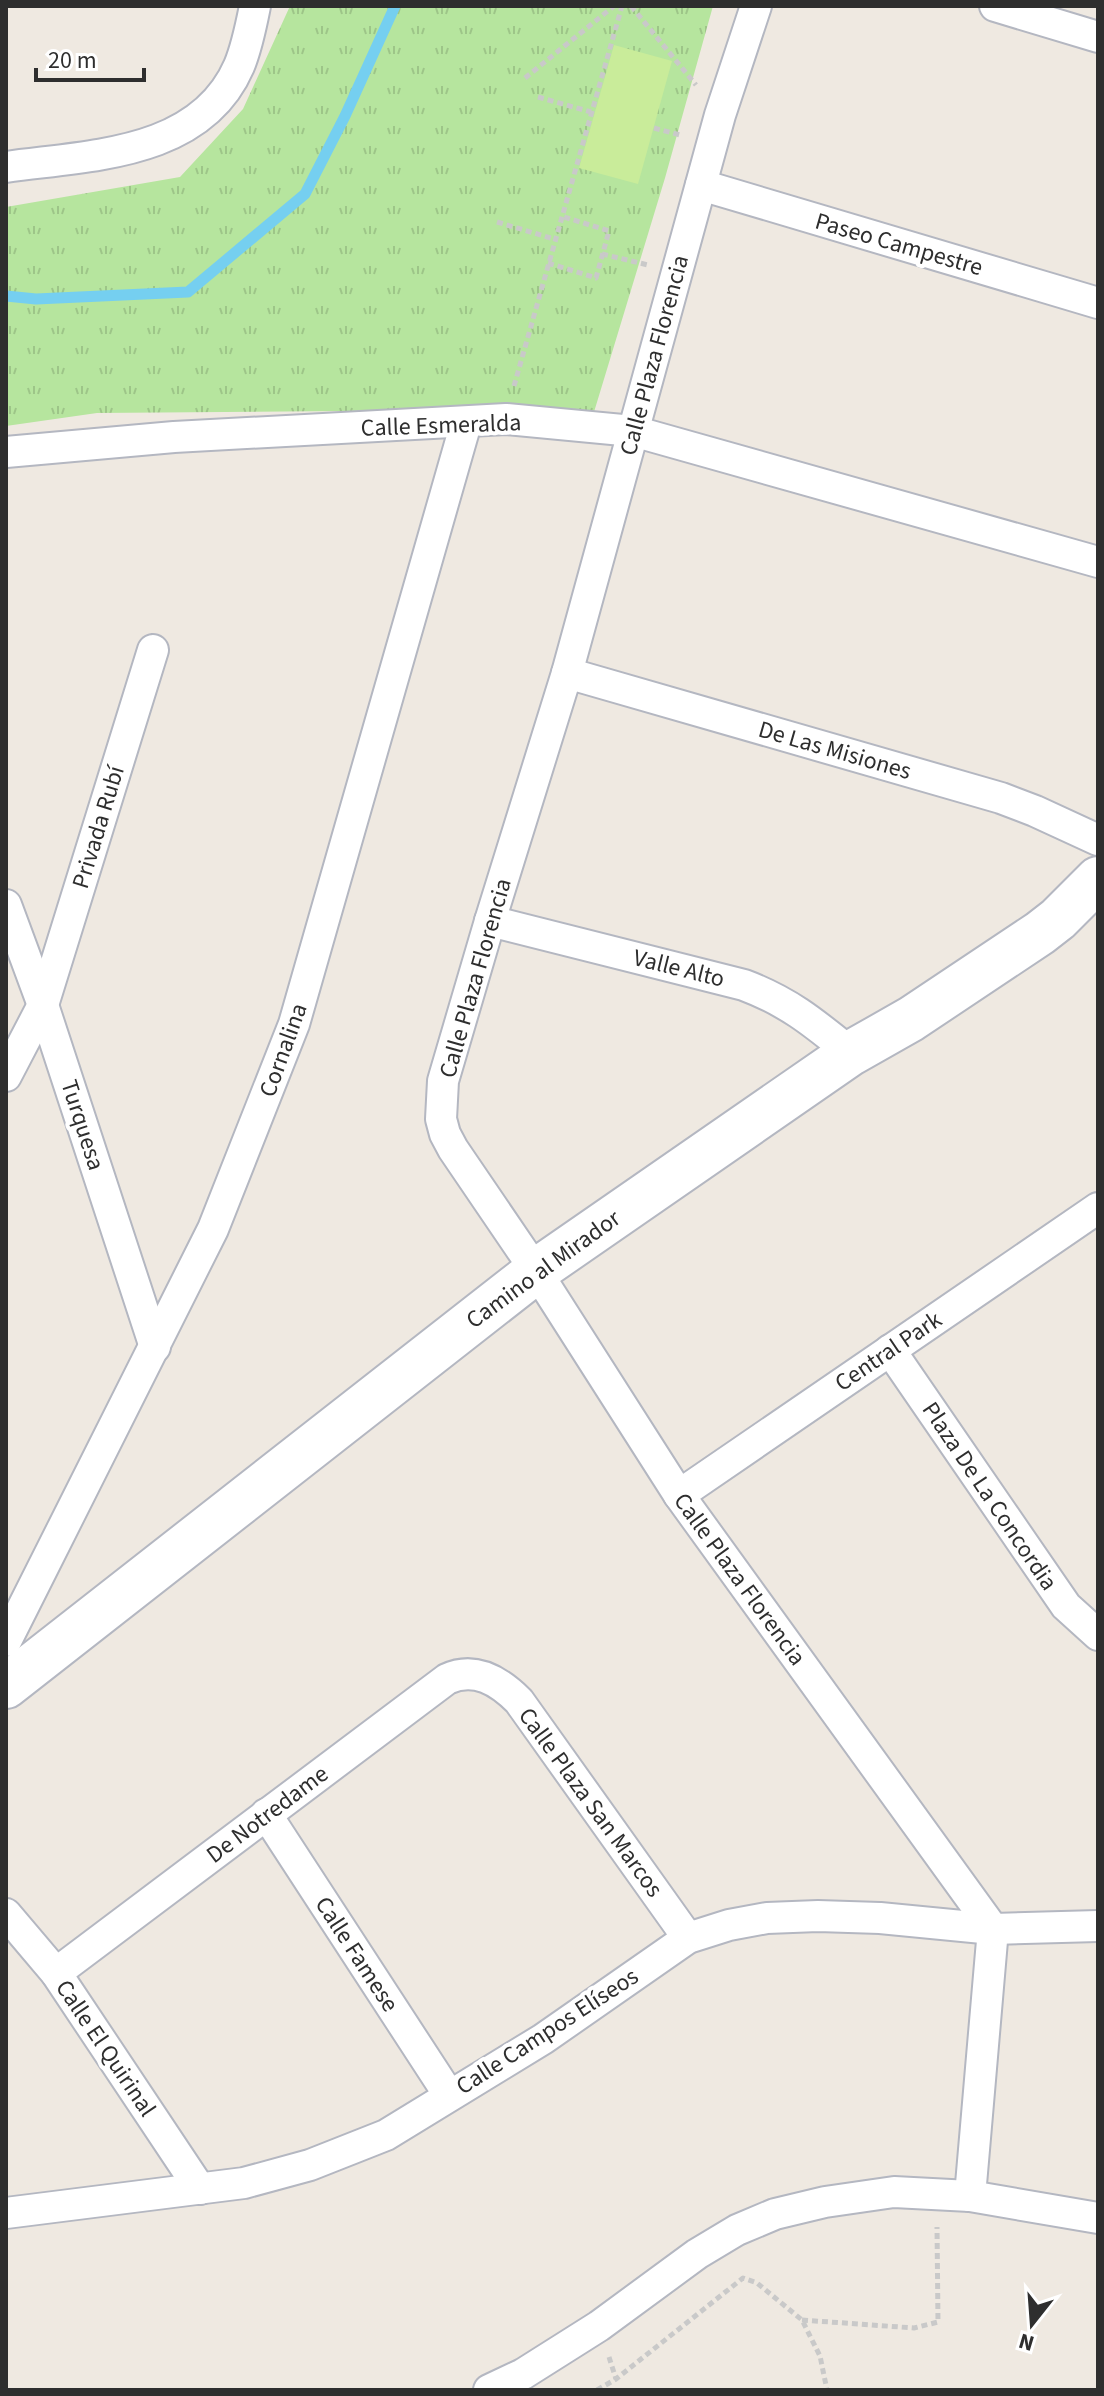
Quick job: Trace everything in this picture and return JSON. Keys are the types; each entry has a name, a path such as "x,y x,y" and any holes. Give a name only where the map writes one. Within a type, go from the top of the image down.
{"street":[{"path":"6,167 135,148 180,130 204,113 226,89 242,56 255,6"},
{"name":"Calle Plaza Florencia","path":"756,6 720,115 567,673 443,1081 441,1119 453,1149 536,1271 679,1495 993,1929"},
{"path":"995,6 1098,37"},
{"name":"Paseo Campestre","path":"701,185 1098,303"},
{"name":"Calle Esmeralda","path":"6,452 174,437 506,419 633,431 1098,562"},
{"name":"Cornalina","path":"6,1641 213,1229 294,1024 466,423"},
{"name":"Privada Rubí","path":"6,1076 43,1005 153,650"},
{"name":"De Las Misiones","path":"567,673 1001,798 1098,840"},
{"name":"Camino al Mirador","path":"6,1686 536,1271 851,1053 911,1019 1040,933 1098,879"},
{"name":"Turquesa","path":"6,905 43,1005 155,1347"},
{"name":"Valle Alto","path":"490,921 773,995 851,1053"},
{"name":"Central Park","path":"679,1495 1098,1208"},
{"name":"Plaza De La Concordia","path":"890,1350 1057,1594 1098,1635"},
{"name":"De Notredame","path":"56,1973 447,1679 468,1673 484,1676"},
{"name":"Calle Plaza San Marcos","path":"484,1676 519,1701 688,1938"},
{"name":"Calle Famese","path":"266,1814 449,2095"},
{"name":"Calle El Quirinal","path":"6,1914 56,1973 200,2189"},
{"name":"Calle Campos Elíseos","path":"6,2213 244,2183 310,2165 386,2135 543,2039 688,1938 729,1925 767,1918 818,1916 880,1918 993,1929 1098,1926"},
{"path":"970,2196 993,1929"},
{"path":"489,2390 523,2374 599,2326 697,2254 737,2230 775,2214 825,2202 894,2192 970,2196 1098,2218"}],"path":[{"path":"525,78 614,6"},
{"path":"506,419 554,239 622,6"},
{"path":"631,6 720,115"},
{"path":"538,97 591,112"},
{"path":"548,263 596,278 609,231 561,216"},
{"path":"497,222 554,239"},
{"path":"602,254 677,273"},
{"path":"802,2320 914,2328 938,2322 937,2194"},
{"path":"597,2390 616,2379 743,2278 757,2283 802,2320 820,2356 827,2390"}],"green space":[{"path":"290,6 713,6 594,412 97,413 6,426 6,207 180,177 243,109"},
{"path":"614,45 672,61 638,184 579,168"}],"waterway":[{"path":"6,296 36,299 188,292 305,194 395,6"}]}
